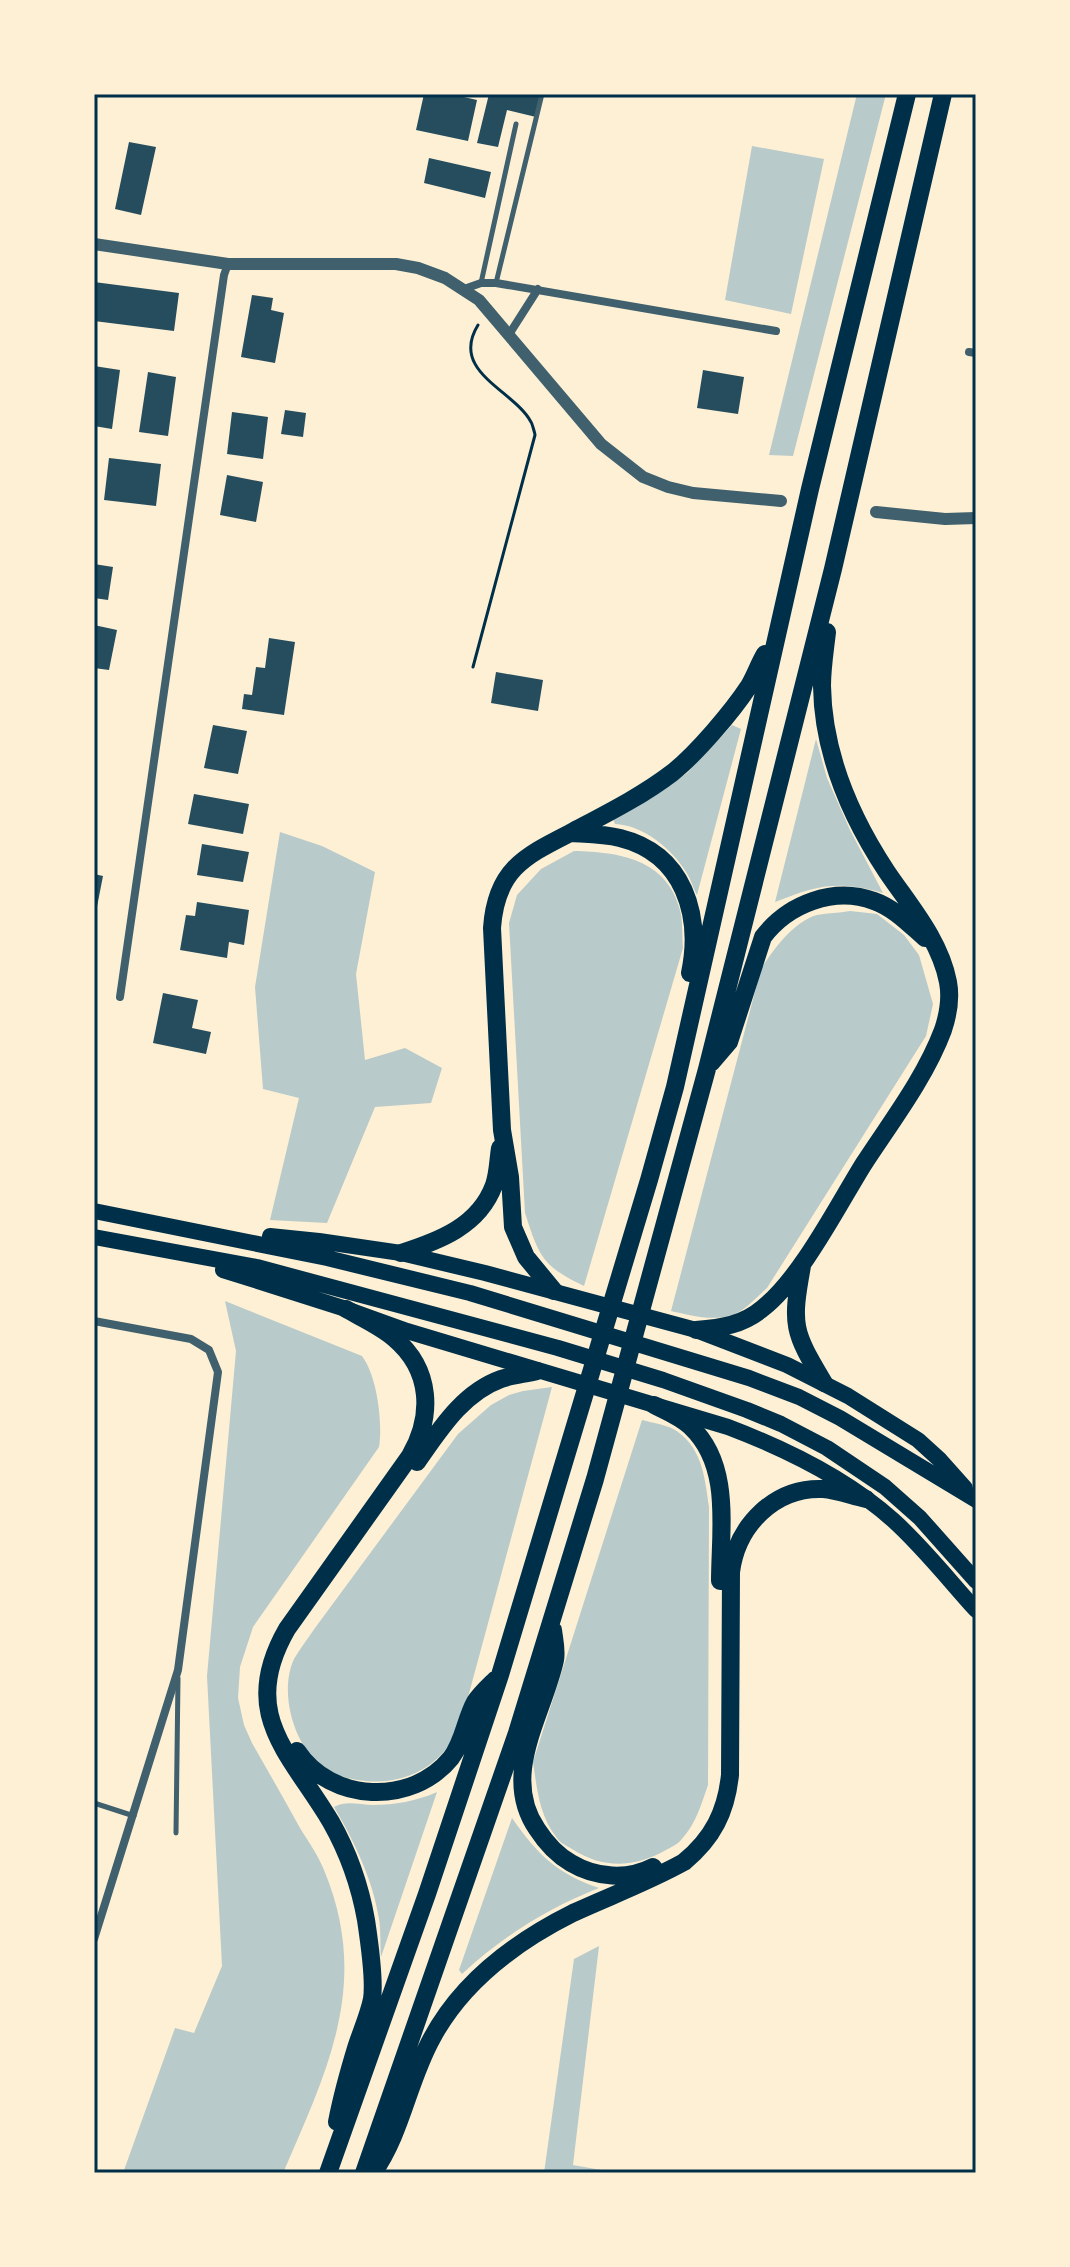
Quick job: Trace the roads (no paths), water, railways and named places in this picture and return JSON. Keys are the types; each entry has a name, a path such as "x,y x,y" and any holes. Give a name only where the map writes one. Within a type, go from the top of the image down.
{"highway":[{"path":"327,2173 427,1894 500,1675 675,1087 810,489 907,94"},
{"path":"364,2173 512,1748 615,1406 707,1069 833,569 943,94"},
{"path":"554,1291 526,1257 515,1235 502,1130 492,928 496,900 504,883 521,862 547,843 570,833 672,773 698,748 749,686 766,651 810,489"},
{"path":"696,1330 726,1328 755,1315 802,1263 929,1061 948,1014 949,984 936,948 914,908 864,835 836,773 822,686 833,569"},
{"path":"570,833 618,838 644,847 671,871 689,900 694,920 692,964 682,1013 675,1087"},
{"path":"707,1069 729,1042 763,937 773,924 798,907 839,896 876,901 897,913 936,948"},
{"path":"401,1253 448,1235 480,1209 496,1176 502,1130"},
{"path":"802,1263 795,1310 797,1334 824,1383"},
{"path":"327,2173 344,2087 372,2000 367,1928 362,1900 345,1850 273,1729 268,1683 275,1654 287,1629 410,1456 423,1431 426,1407 421,1377 402,1346 346,1309"},
{"path":"500,1675 475,1701 462,1739 449,1760 428,1778 396,1790 361,1791 325,1779 301,1756 288,1734 281,1712 279,1683 290,1646 441,1429 461,1406 492,1383 537,1371"},
{"path":"552,1618 556,1657 523,1765 522,1790 528,1812 550,1846 581,1868 599,1874 617,1875 648,1870 679,1852 701,1829 714,1804 719,1775 719,1480 716,1466 697,1433 684,1421 654,1405"},
{"path":"373,2173 391,2140 428,2044 445,2017 474,1983 511,1950 548,1927 684,1862 707,1841 714,1830 725,1805 730,1775 732,1560 741,1537 752,1521 768,1506 802,1491 829,1490 866,1499"}],"main road":[{"path":"94,1211 327,1258 470,1293 749,1378 799,1397 840,1418 974,1499"},
{"path":"185,1229 319,1241 401,1253 696,1330 751,1350 824,1383 918,1440 974,1499"},
{"path":"94,1237 257,1267 558,1348 663,1380 765,1417 827,1448 893,1493 920,1518 976,1581"},
{"path":"125,1243 256,1280 407,1331 728,1427 779,1448 866,1499 913,1539 976,1610"}],"street":[{"path":"94,244 228,264 396,264 445,278 479,300 601,444 643,477 693,493 781,501"},
{"path":"120,997 228,264"},
{"path":"464,289 481,283 496,283 776,331"},
{"path":"508,336 538,289"},
{"path":"876,512 945,519 976,518"},
{"path":"94,1321 191,1339 209,1350 218,1372 178,1670 94,1939"}],"lane":[{"path":"496,283 542,94"},
{"path":"481,283 516,124"},
{"path":"176,1833 178,1670"},
{"path":"94,1803 134,1816"}]}
